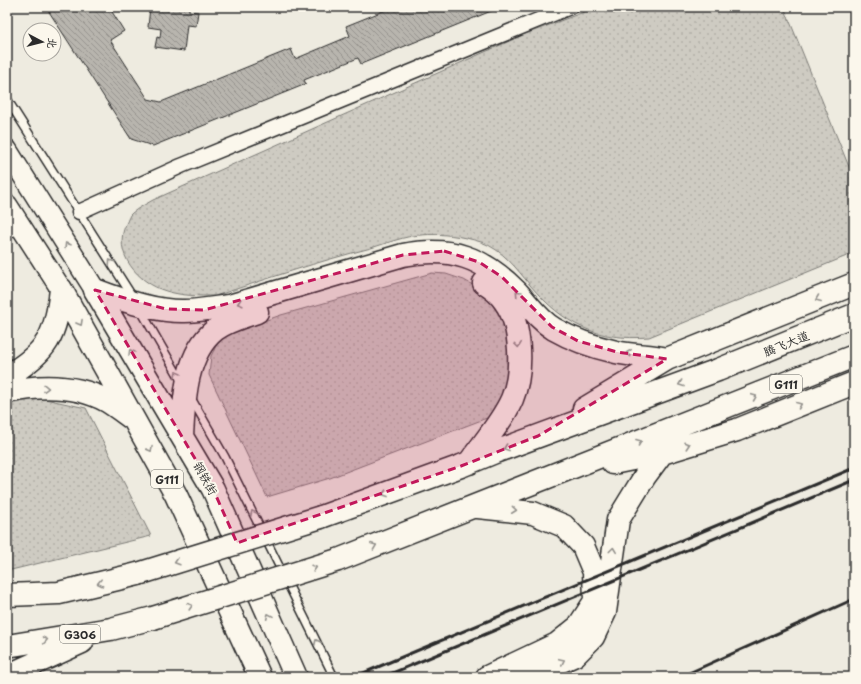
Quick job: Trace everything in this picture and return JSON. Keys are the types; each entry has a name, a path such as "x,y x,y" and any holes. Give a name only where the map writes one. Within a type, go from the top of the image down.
{"highway":[{"path":"95,290 118,299 184,312 204,310 229,306 403,255 425,250 444,251 460,254 479,262 502,277 531,309 552,327 578,341 617,352 648,355 667,359"},
{"path":"182,436 186,390 193,364 202,344 215,330 233,320 408,266 432,264 453,267 475,277 494,290 506,302 517,330 520,358 517,381 512,399 469,463"},
{"path":"7,603 138,574 321,517 469,463 538,436 667,359 854,284"},
{"path":"7,376 30,361 45,345 55,328 61,289"},
{"name":"G111","path":"61,289 176,495 260,677"},
{"name":"钢铁街","path":"95,290 213,489 296,677"},
{"name":"腾飞大道","path":"538,436 718,370 854,316"},
{"name":"G111","path":"554,476 854,356"},
{"path":"475,506 554,476 662,453 737,430 854,383"},
{"path":"7,392 27,387 65,388 93,395 108,402 134,420"},
{"path":"526,677 575,654 593,637 605,612 618,520 644,476 662,453"},
{"path":"475,506 533,513 564,526 583,546 594,572 595,601 578,627 557,644 487,677"},
{"name":"G306","path":"7,646 111,629 153,618 338,560 475,506"},
{"path":"7,595 59,592"},
{"path":"7,676 111,629"}],"main road":[{"path":"7,150 95,290"},
{"path":"7,205 13,228 61,289"}],"street":[{"path":"79,212 180,166 570,7"}],"lane":[{"path":"7,99 136,303 225,457 334,677"}],"highlighted area":[{"path":"444,251 479,262 502,277 552,327 578,341 617,352 667,359 538,436 461,466 237,543 213,489 95,290 166,309 204,310 403,255"}],"shaded area":[{"path":"597,7 784,7 854,179 854,253 649,337 630,338 597,333 583,328 569,320 543,299 514,266 496,250 489,245 466,238 429,234 402,238 312,264 215,296 184,295 172,293 156,287 137,274 125,256 122,246 123,235 129,216 153,200 523,35"},
{"path":"432,273 446,274 464,280 483,291 501,312 512,343 508,388 492,416 330,478 267,497 209,375 211,356 219,340 238,330 281,315"},
{"path":"36,397 86,408 151,536 7,571 7,401"}],"building":[{"path":"46,7 109,7 124,31 110,40 148,99 161,102 291,49 295,59 350,36 346,26 393,7 501,7 361,64 358,58 304,80 306,84 153,146 131,139 62,32 62,22 56,22"},
{"path":"150,7 189,7 189,11 198,12 196,26 187,25 184,51 155,47 157,37 160,38 161,29 148,27"}],"railway":[{"path":"354,677 854,468"},
{"path":"383,677 854,480"},
{"path":"680,677 854,599"}]}
